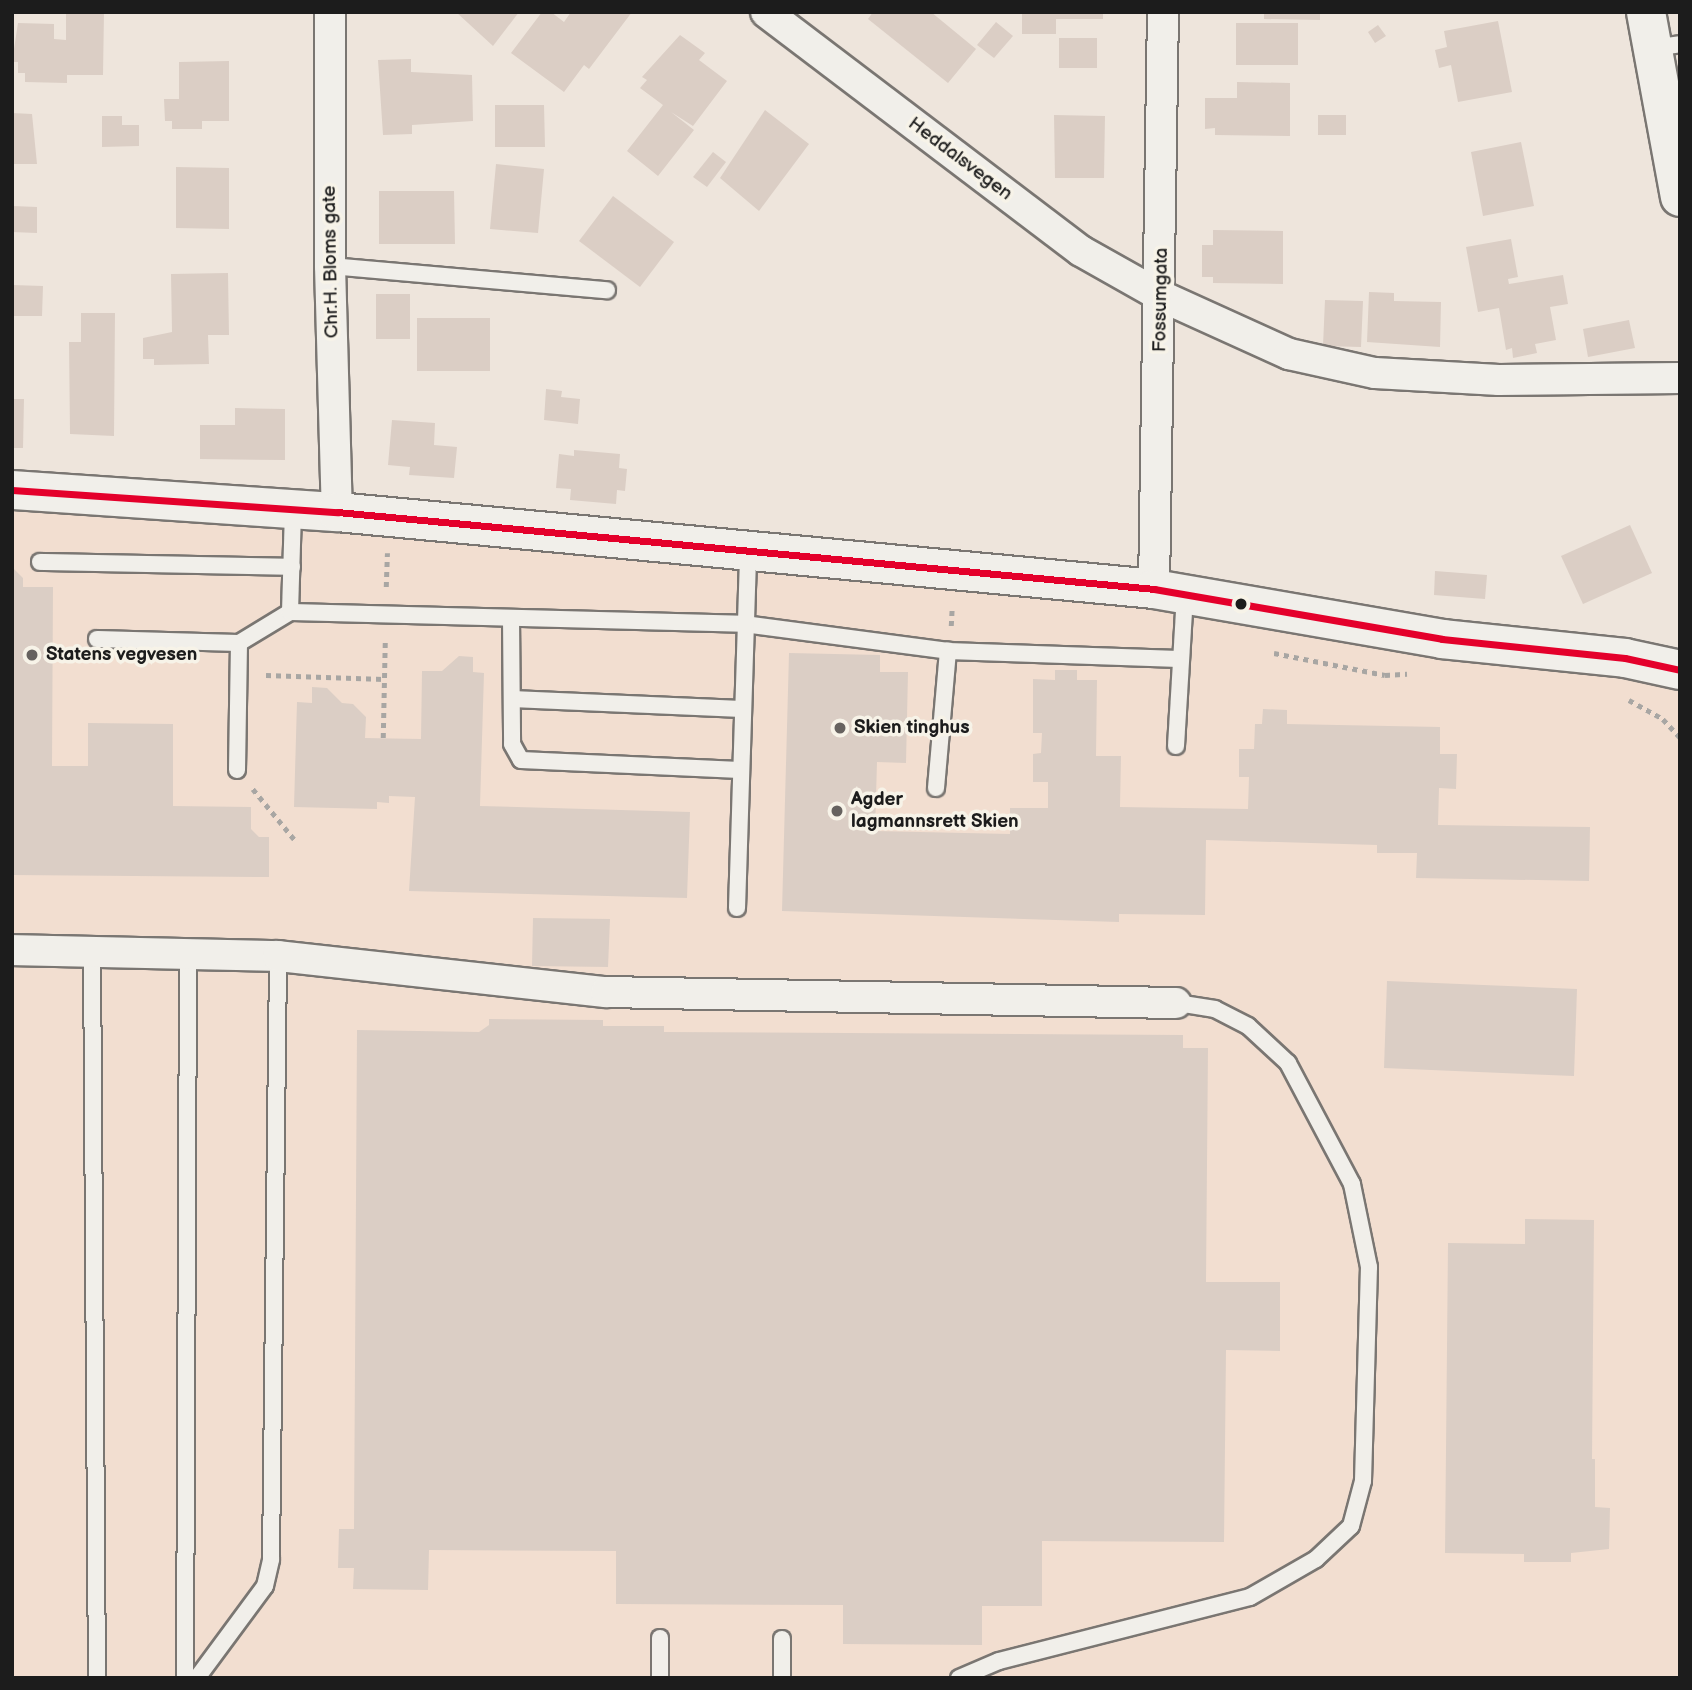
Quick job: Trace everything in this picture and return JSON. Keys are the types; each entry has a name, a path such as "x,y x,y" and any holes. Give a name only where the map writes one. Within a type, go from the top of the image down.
{"street":[{"name":"Chr.H. Bloms gate","path":"330,12 330,266 337,512"},
{"name":"Heddalsvegen","path":"766,12 1081,251 1161,296 1289,354 1375,373 1499,380 1680,379"},
{"name":"Fossumgata","path":"1163,12 1161,296 1170,592"},
{"path":"1660,35 1680,197"},
{"path":"12,490 337,512 1170,592 1442,639 1625,658 1680,670"},
{"path":"12,950 278,956 606,992 1176,1003"}],"lane":[{"path":"330,266 607,290"},
{"path":"290,612 293,509"},
{"path":"737,908 748,550"},
{"path":"40,562 292,567"},
{"path":"1170,592 1179,659 1176,746"},
{"path":"97,639 239,643 290,612 744,624 948,651 1179,659"},
{"path":"512,618 515,754 532,764 740,769"},
{"path":"237,770 239,643"},
{"path":"936,788 948,651"},
{"path":"512,699 742,709"},
{"path":"92,951 97,1678"},
{"path":"185,1678 188,954"},
{"path":"197,1678 265,1586 271,1559 278,956"},
{"path":"959,1678 999,1661 1250,1597 1316,1559 1351,1526 1363,1481 1369,1267 1352,1184 1288,1063 1248,1026 1215,1009 1176,1003"},
{"path":"660,1638 660,1678"},
{"path":"782,1639 782,1678"}],"path":[{"path":"239,674 384,679"},
{"path":"237,770 294,839"}],"shaded area":[{"path":"12,490 1154,589 1680,672 1680,1678 12,1678"}],"building":[{"path":"66,12 104,12 103,75 67,75 67,83 25,82 25,73 18,73 18,62 12,62 18,23 54,24 54,39 66,40"},
{"path":"456,12 519,12 493,46"},
{"path":"542,12 551,12 564,22 571,12 632,12 589,69 584,65 564,92 511,53"},
{"path":"873,12 931,12 976,49 948,83 868,19"},
{"path":"1103,12 1103,19 1056,19 1056,34 1022,34 1022,13"},
{"path":"1264,12 1320,12 1320,20 1264,19"},
{"path":"1498,21 1512,92 1458,102 1451,65 1439,68 1435,50 1447,47 1444,31"},
{"path":"996,22 1013,36 994,58 977,45"},
{"path":"1236,23 1298,23 1298,65 1236,65"},
{"path":"1378,25 1386,36 1375,43 1368,32"},
{"path":"680,35 705,53 699,60 727,81 693,126 671,112 694,130 658,176 627,151 663,105 640,88 647,80 642,77"},
{"path":"1059,38 1097,38 1097,68 1059,68"},
{"path":"411,59 411,72 472,75 473,121 412,125 412,134 383,135 378,60"},
{"path":"229,61 229,121 202,121 202,129 172,129 172,121 165,121 164,99 179,99 179,62"},
{"path":"1237,82 1290,83 1290,136 1215,135 1215,128 1205,129 1205,98 1237,98"},
{"path":"495,105 544,105 545,147 495,147"},
{"path":"765,110 809,144 759,211 720,178"},
{"path":"12,113 32,114 37,164 12,164"},
{"path":"1054,115 1105,116 1104,178 1055,178"},
{"path":"1318,115 1346,115 1346,135 1318,135"},
{"path":"102,116 122,116 122,125 139,125 139,146 102,147"},
{"path":"1521,142 1534,206 1483,216 1471,152"},
{"path":"713,152 726,162 707,187 693,177"},
{"path":"496,164 544,169 538,233 490,229"},
{"path":"176,167 229,168 229,229 176,228"},
{"path":"379,191 454,191 455,244 379,244"},
{"path":"613,196 674,242 640,287 579,241"},
{"path":"12,206 37,207 37,233 12,232"},
{"path":"1213,230 1283,231 1283,284 1213,283 1213,277 1202,277 1202,245 1213,245"},
{"path":"1511,239 1518,277 1508,279 1509,284 1563,275 1568,304 1550,307 1556,340 1535,344 1537,353 1513,358 1512,348 1506,350 1499,308 1478,312 1466,247"},
{"path":"228,273 229,335 208,335 209,364 154,365 154,359 143,359 143,338 172,332 171,274"},
{"path":"12,285 43,286 42,316 12,316"},
{"path":"1369,292 1394,293 1394,301 1441,302 1440,347 1367,342"},
{"path":"376,294 410,294 410,339 376,339"},
{"path":"1325,300 1363,301 1361,347 1323,346"},
{"path":"81,313 115,313 114,436 70,434 69,342 81,342"},
{"path":"417,318 490,318 490,371 417,371"},
{"path":"1629,320 1635,348 1588,357 1583,329"},
{"path":"546,389 562,391 561,397 580,399 578,424 544,420"},
{"path":"12,399 24,399 23,448 12,448"},
{"path":"235,408 285,409 285,460 200,459 200,425 235,425"},
{"path":"392,420 435,423 434,445 457,447 454,478 409,475 410,467 388,465"},
{"path":"574,450 620,454 619,468 627,469 625,491 617,490 616,504 570,500 571,489 556,488 559,454 574,456"},
{"path":"1630,525 1652,573 1583,604 1561,556"},
{"name":"Statens vegvesen","path":"12,567 23,578 23,587 53,587 52,766 88,766 88,723 173,724 173,806 251,807 251,829 259,837 269,837 269,877 12,875"},
{"path":"1435,571 1487,575 1485,599 1434,595"},
{"path":"789,653 880,655 880,672 908,672 906,763 877,762 875,831 1010,834 1010,808 1048,808 1048,782 1033,782 1033,754 1041,753 1042,733 1033,733 1033,679 1055,680 1055,670 1077,670 1077,680 1097,680 1096,756 1121,756 1120,807 1248,809 1249,777 1239,777 1239,749 1254,749 1255,724 1262,724 1263,709 1287,710 1287,724 1440,727 1440,754 1457,754 1456,789 1439,788 1438,825 1590,827 1589,881 1416,878 1417,853 1377,853 1377,845 1206,840 1205,915 1119,914 1119,922 782,911"},
{"path":"459,656 473,657 473,672 484,673 480,806 690,812 687,898 409,891 415,797 389,796 389,803 377,802 377,809 294,807 297,702 312,703 312,687 327,688 342,703 353,704 366,717 365,738 421,739 422,671 442,671"},
{"path":"533,918 610,919 608,967 532,966"},
{"path":"1387,981 1577,989 1574,1076 1384,1068"},
{"path":"489,1019 603,1020 603,1026 664,1026 664,1032 1183,1035 1183,1048 1208,1048 1206,1282 1280,1282 1280,1351 1226,1350 1224,1542 1042,1541 1042,1606 982,1606 982,1645 843,1644 843,1605 616,1604 616,1551 429,1550 428,1590 353,1589 354,1568 338,1568 339,1529 354,1529 357,1030 479,1032 489,1025"},
{"path":"1525,1219 1594,1220 1592,1459 1595,1459 1595,1507 1610,1508 1609,1549 1571,1553 1571,1562 1524,1562 1524,1554 1445,1553 1448,1243 1525,1244"}],"transit line":[{"path":"12,490 337,512 1154,589 1442,639 1625,658 1680,670"}],"place":[{"name":"Statens vegvesen","path":"32,655"},
{"name":"Skien tinghus","path":"840,728"},
{"name":"Agder lagmannsrett Skien","path":"837,811"}]}
